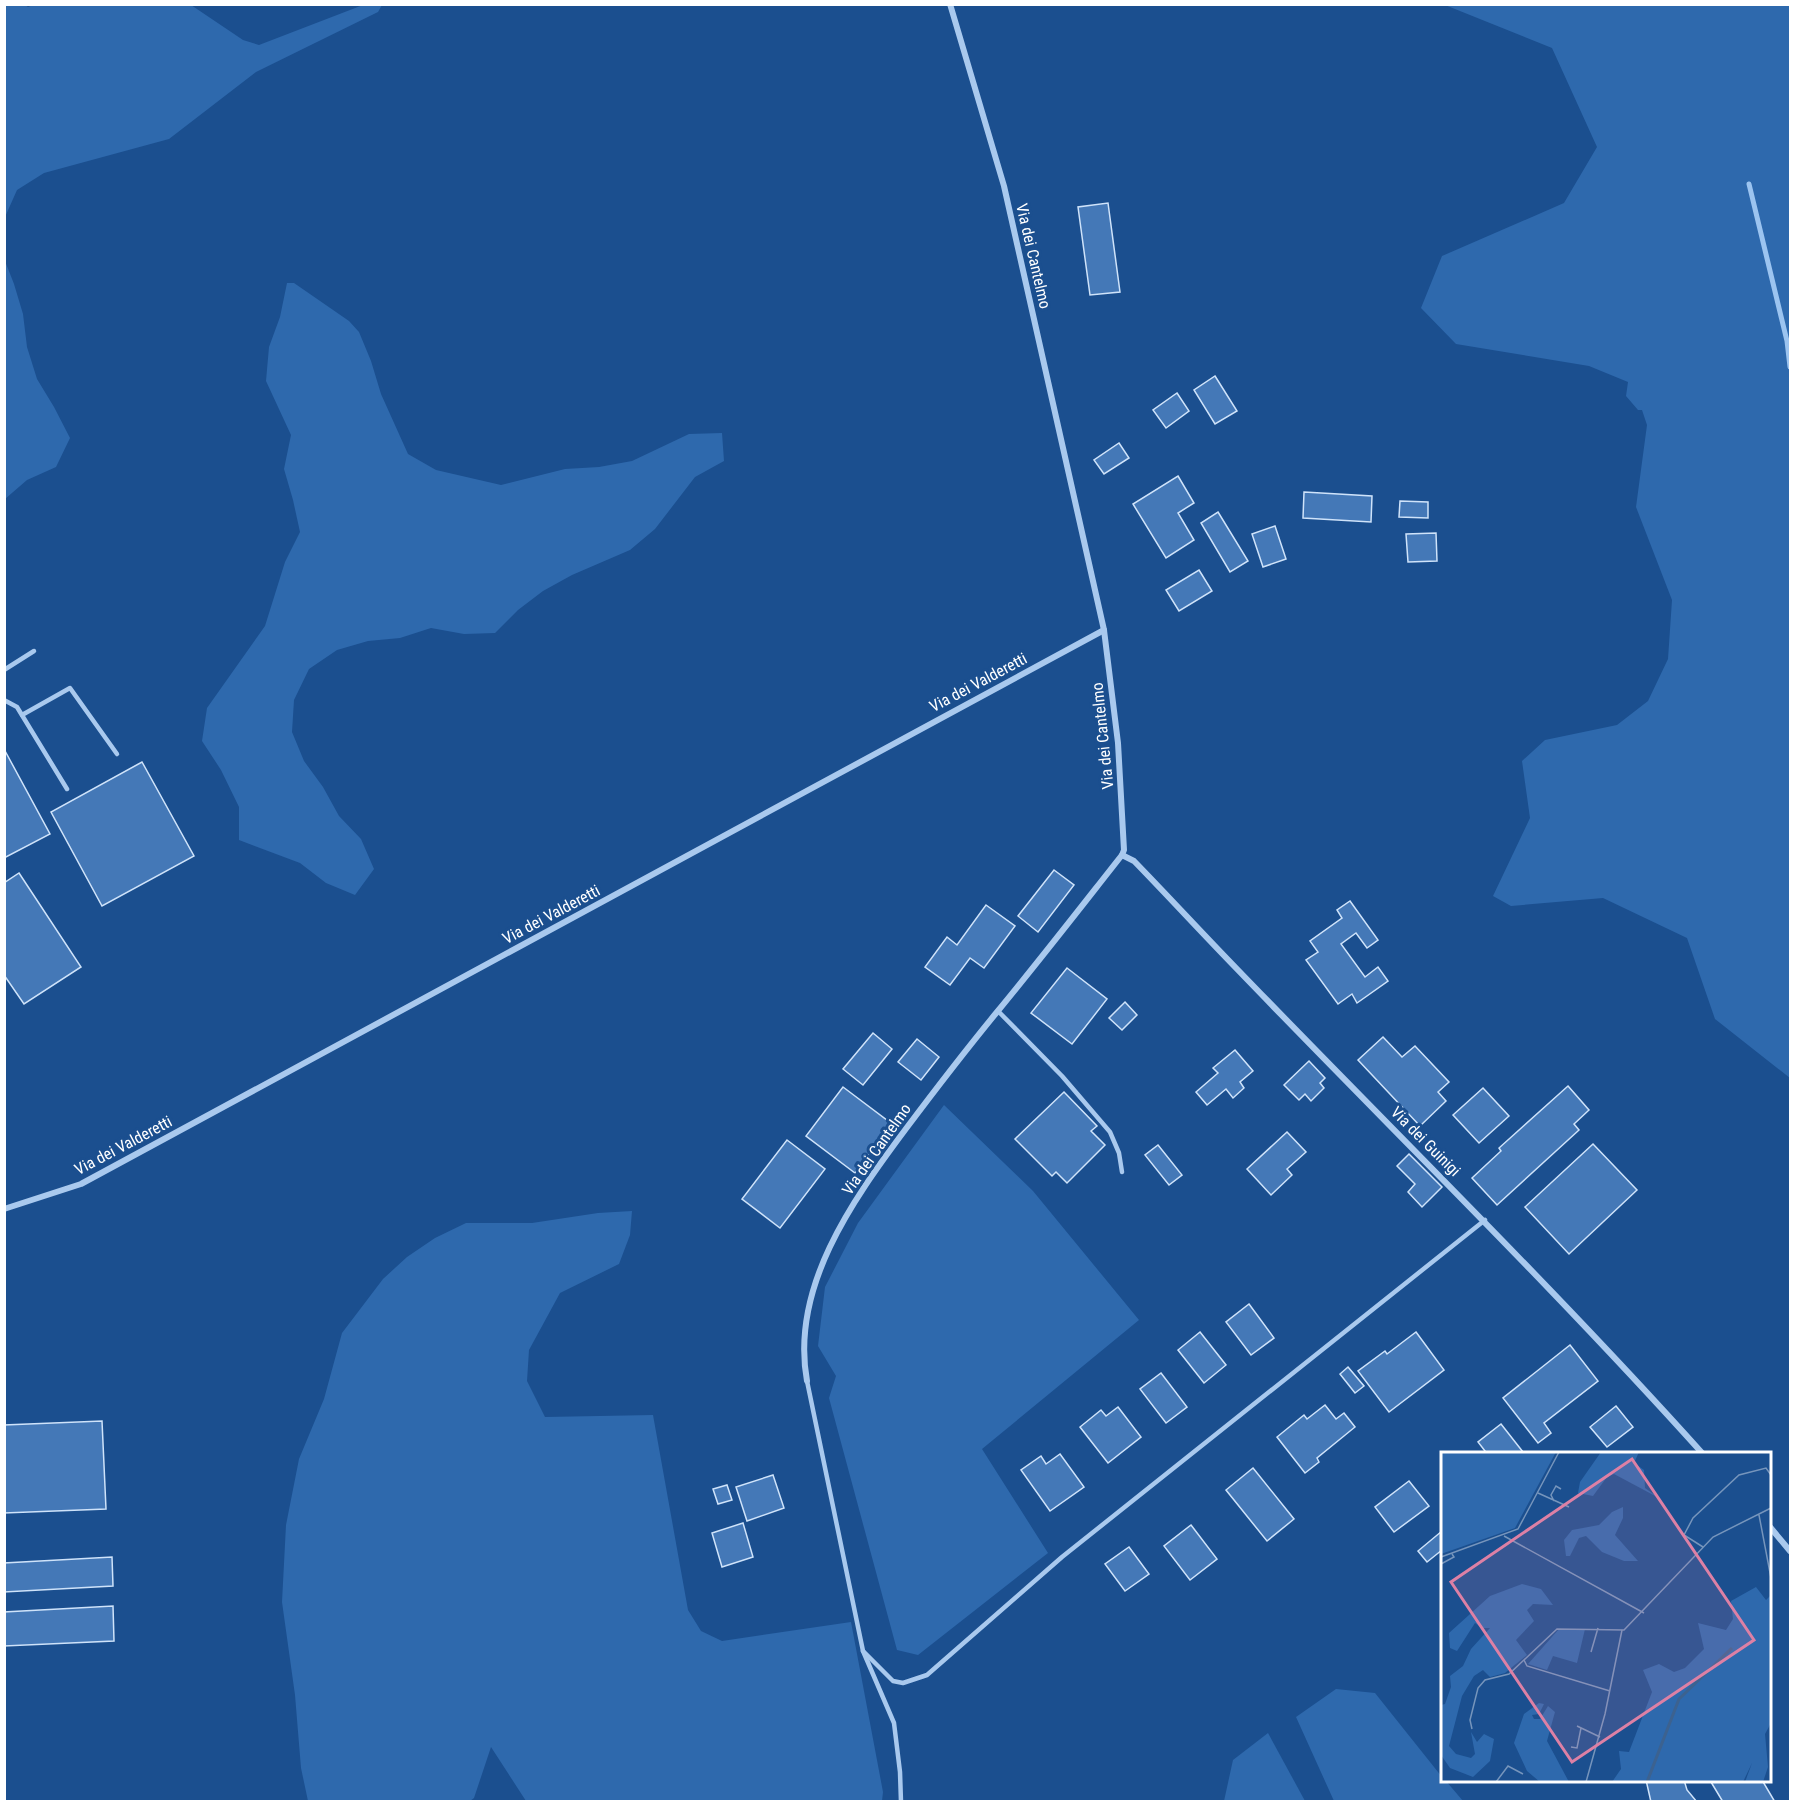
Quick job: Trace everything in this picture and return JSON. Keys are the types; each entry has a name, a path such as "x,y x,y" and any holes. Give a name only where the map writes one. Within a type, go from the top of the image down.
{"street":[{"name":"Via dei Cantelmo","path":"807,1381 803,1359 807,1320 824,1263 847,1214 872,1175 948,1072 1122,855 1125,845 1118,743 1104,630 1004,186 950,4"},
{"name":"Via dei Valderetti","path":"4,1209 81,1184 1104,630"},
{"name":"Via dei Guinigi","path":"1122,855 1134,861 1236,969 1485,1220 1619,1359 1701,1452"},
{"path":"1771,1528 1791,1551"}],"lane":[{"path":"4,670 34,651"},
{"path":"22,715 70,688 117,754"},
{"path":"4,700 17,707 67,789"},
{"path":"998,1011 1062,1076 1110,1132 1119,1153 1122,1172"},
{"path":"863,1651 893,1681 903,1683 927,1675 1062,1557 1485,1220"},
{"path":"807,1381 863,1651 894,1723 901,1802"}],"shaded area":[{"path":"5,5 28,7 33,5 191,5 243,40 259,45 363,5 382,5 378,12 256,72 169,139 44,173 17,190 5,217"},
{"path":"1445,5 1790,5 1790,1078 1715,1019 1687,938 1603,898 1511,906 1493,896 1530,818 1522,761 1545,740 1617,725 1648,701 1668,659 1672,600 1636,507 1647,425 1642,410 1638,410 1626,396 1628,382 1589,366 1456,344 1421,308 1442,256 1564,203 1597,147 1552,48"},
{"path":"5,261 23,314 27,347 37,379 70,438 56,467 27,480 5,499"},
{"path":"287,283 294,283 349,321 359,332 381,394 408,454 436,470 501,485 565,469 599,467 632,461 689,434 722,433 724,461 695,477 655,529 630,550 572,575 543,591 518,610 495,633 464,634 431,628 400,638 368,641 337,650 309,669 294,700 292,732 304,761 323,787 339,816 361,839 374,869 355,895 326,883 300,863 239,840 239,807 221,770 202,741 207,708 265,626 285,562 300,532 284,469 291,435 266,381 269,347 280,317"},
{"path":"944,1105 1033,1191 1139,1320 982,1449 1048,1553 918,1655 897,1650 829,1398 836,1376 818,1346 825,1287 858,1223"},
{"path":"632,1211 630,1235 619,1264 560,1293 529,1350 527,1381 545,1417 653,1415 688,1610 701,1631 722,1641 851,1622 883,1792 882,1801 526,1801 491,1747 474,1798 470,1801 308,1801 301,1768 295,1695 282,1602 286,1525 299,1459 324,1399 342,1333 383,1279 407,1257 435,1238 466,1223 532,1223 598,1213"},
{"path":"1336,1689 1375,1693 1441,1776 1441,1782 1447,1782 1463,1801 1334,1801 1296,1717"},
{"path":"1268,1733 1305,1801 1224,1801 1233,1760"}],"building":[{"path":"1108,203 1120,292 1090,295 1078,207"},
{"path":"1215,376 1237,411 1215,424 1194,390"},
{"path":"1177,393 1189,411 1166,428 1153,410"},
{"path":"1119,443 1129,458 1104,474 1094,460"},
{"path":"1178,476 1194,503 1178,513 1194,540 1166,558 1133,504"},
{"path":"1304,492 1372,496 1371,522 1303,518"},
{"path":"1400,501 1428,502 1428,518 1399,517"},
{"path":"1218,512 1248,561 1230,572 1201,523"},
{"path":"1275,526 1286,559 1263,567 1252,534"},
{"path":"1436,533 1437,561 1408,562 1406,534"},
{"path":"1199,570 1212,591 1179,611 1166,590"},
{"path":"4,749 50,834 4,858"},
{"path":"142,762 194,856 102,906 51,812"},
{"path":"1054,870 1074,885 1038,932 1018,916"},
{"path":"19,873 81,967 24,1004 4,975 4,883"},
{"path":"1350,901 1378,940 1367,948 1356,933 1341,944 1365,977 1378,967 1388,981 1357,1003 1352,994 1338,1004 1306,960 1318,952 1310,941 1342,918 1337,910"},
{"path":"986,905 1015,926 984,968 970,958 950,985 925,967 947,937 957,945"},
{"path":"1067,968 1107,999 1072,1044 1031,1013"},
{"path":"1125,1002 1137,1015 1122,1030 1109,1018"},
{"path":"873,1033 892,1049 863,1085 843,1069"},
{"path":"1383,1037 1402,1057 1415,1046 1449,1082 1438,1092 1446,1101 1420,1126 1358,1060"},
{"path":"917,1039 939,1057 921,1080 898,1062"},
{"path":"1235,1050 1253,1071 1240,1082 1244,1088 1233,1098 1226,1089 1207,1105 1196,1092 1218,1073 1213,1068"},
{"path":"1309,1061 1325,1078 1320,1083 1324,1088 1311,1101 1305,1094 1299,1100 1284,1085"},
{"path":"1568,1086 1589,1110 1574,1124 1579,1130 1497,1205 1472,1178 1501,1151 1499,1148"},
{"path":"843,1087 892,1124 855,1173 806,1136"},
{"path":"1483,1088 1509,1116 1479,1143 1453,1115"},
{"path":"1064,1092 1097,1126 1091,1131 1105,1145 1067,1183 1056,1172 1052,1176 1015,1139"},
{"path":"1287,1132 1306,1152 1287,1169 1292,1175 1271,1195 1247,1169"},
{"path":"787,1140 825,1169 780,1228 742,1199"},
{"path":"1593,1144 1637,1190 1569,1254 1525,1207"},
{"path":"1158,1145 1182,1175 1169,1185 1145,1155"},
{"path":"1409,1154 1442,1187 1422,1207 1408,1192 1415,1184 1397,1166"},
{"path":"1249,1304 1274,1338 1251,1355 1226,1322"},
{"path":"1200,1332 1226,1365 1204,1383 1178,1350"},
{"path":"1416,1332 1444,1370 1389,1412 1358,1371 1385,1351 1387,1354"},
{"path":"1570,1345 1598,1381 1544,1423 1551,1433 1538,1443 1503,1398"},
{"path":"1348,1367 1364,1386 1355,1393 1340,1374"},
{"path":"1161,1373 1187,1407 1166,1423 1140,1389"},
{"path":"1325,1405 1336,1419 1344,1413 1355,1427 1317,1458 1319,1462 1305,1473 1277,1437 1304,1415 1307,1419"},
{"path":"1616,1406 1633,1427 1607,1447 1590,1427"},
{"path":"1118,1407 1141,1437 1108,1463 1080,1427 1101,1410 1106,1416"},
{"path":"102,1421 106,1509 4,1513 4,1425"},
{"path":"1501,1424 1523,1452 1484,1452 1478,1442"},
{"path":"1060,1454 1084,1487 1050,1511 1021,1470 1041,1456 1046,1464"},
{"path":"1253,1468 1294,1519 1267,1541 1226,1490"},
{"path":"773,1475 784,1508 747,1521 736,1487"},
{"path":"1409,1481 1429,1506 1394,1532 1375,1507"},
{"path":"727,1485 732,1500 718,1504 713,1489"},
{"path":"743,1523 753,1557 722,1567 712,1533"},
{"path":"1191,1525 1217,1559 1190,1580 1164,1546"},
{"path":"1441,1532 1441,1551 1427,1562 1418,1551"},
{"path":"1129,1547 1149,1574 1125,1591 1105,1564"},
{"path":"112,1557 113,1586 4,1592 4,1563"},
{"path":"113,1606 114,1641 4,1646 4,1612"},
{"path":"1646,1782 1685,1782 1687,1790 1697,1802 1651,1802"},
{"path":"1711,1782 1763,1782 1775,1802 1723,1802"}],"waterway":[{"path":"1749,184 1787,341 1790,367"}]}
